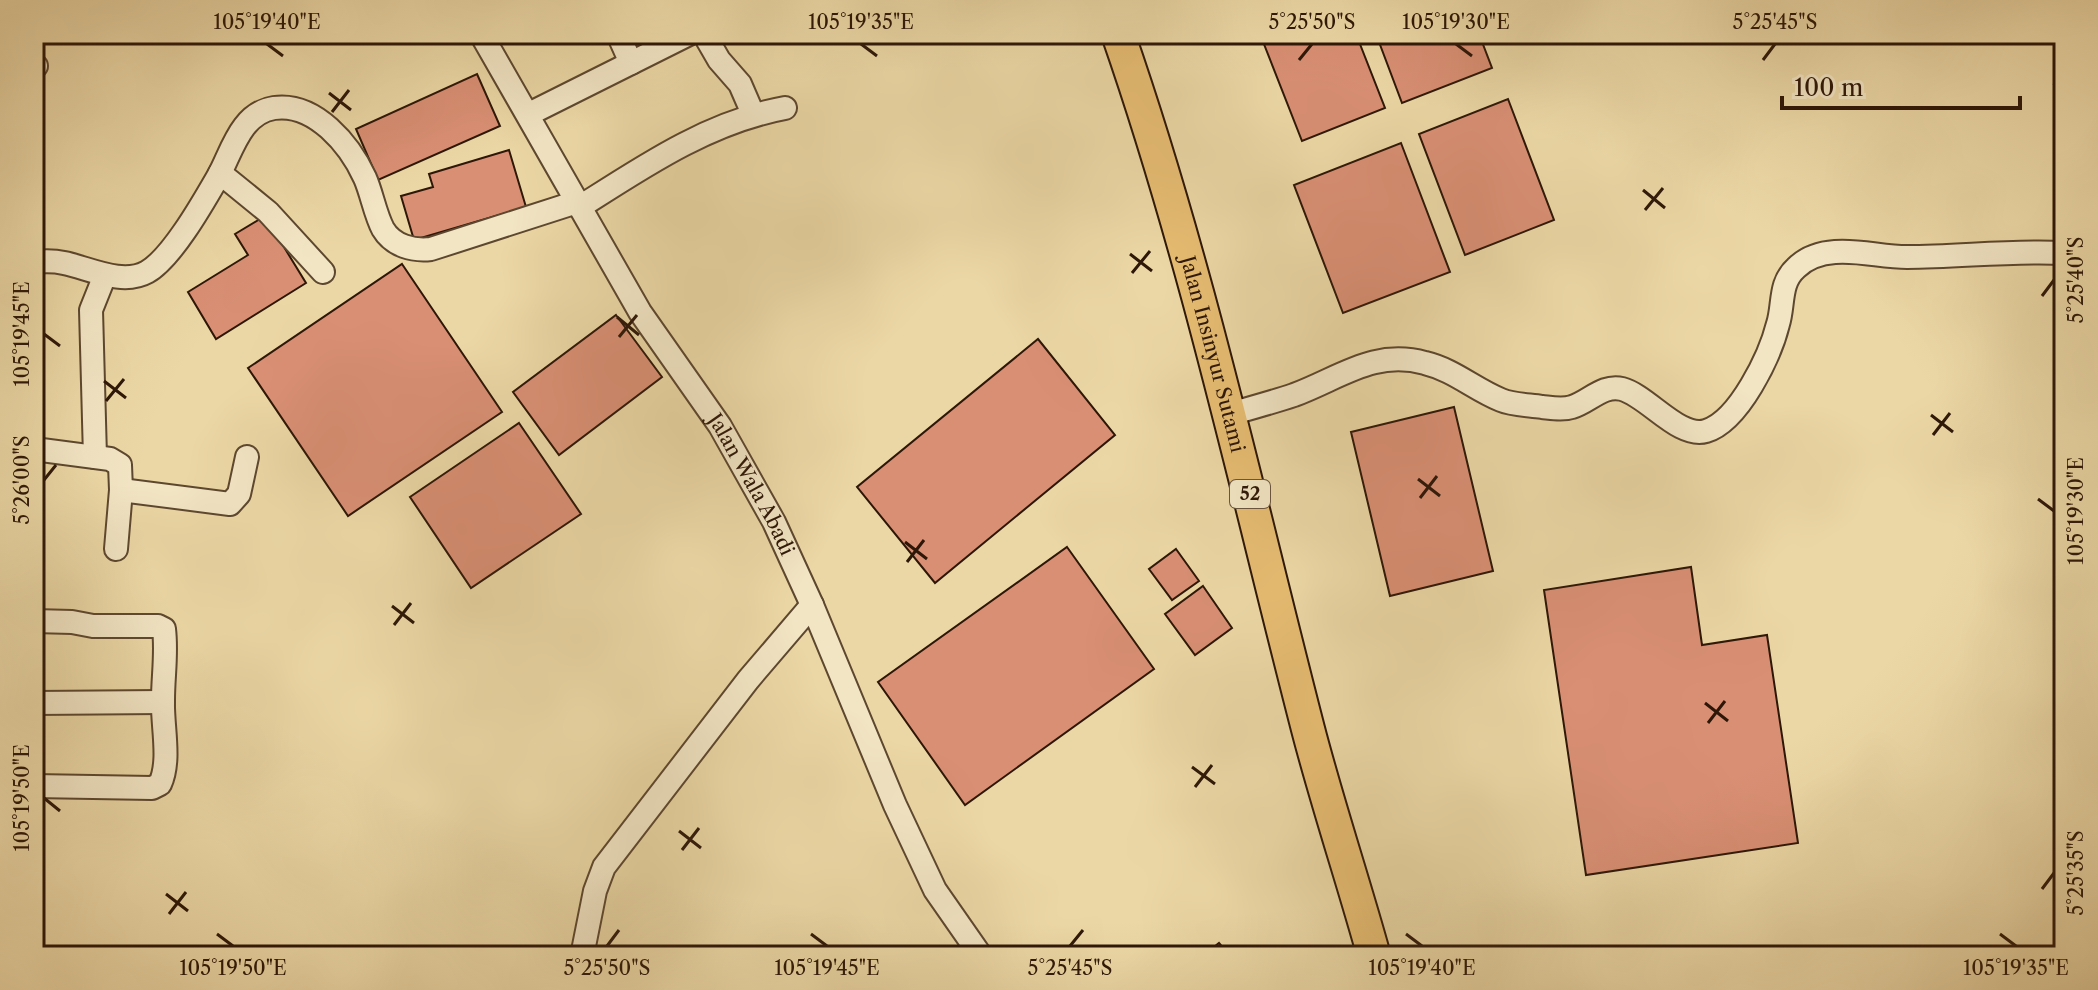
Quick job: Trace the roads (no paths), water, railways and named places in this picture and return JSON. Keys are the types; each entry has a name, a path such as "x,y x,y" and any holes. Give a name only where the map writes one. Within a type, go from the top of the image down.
{"highway":[{"name":"Jalan Insinyur Sutami","path":"1118,34 1168,190 1214,366 1230,414 1309,731 1374,956"}],"street":[{"name":"Jalan Wala Abadi","path":"481,34 640,312 720,426 774,522 895,805 935,890 981,956"},
{"path":"618,34 631,63"},
{"path":"529,114 689,34"},
{"path":"704,34 719,60 740,84 753,114"},
{"path":"34,262 63,262 105,275 146,273 171,249 220,173 234,141 259,113 274,108 294,109 314,117 345,144 364,176 383,229 405,247 416,250 431,249 578,205 709,131 753,114 785,108"},
{"path":"220,173 268,212 323,272"},
{"path":"1230,414 1294,395 1380,359 1402,359 1453,372 1504,401 1528,405 1565,409 1606,390 1625,390 1676,424 1690,431 1701,432 1718,427 1727,418 1761,370 1780,320 1785,283 1796,268 1818,255 1836,252 1907,257 2022,251 2064,253"},
{"path":"95,457 91,310 105,275"},
{"path":"34,449 110,459 120,465 116,549"},
{"path":"121,490 230,504 239,494 247,457"},
{"path":"582,956 595,891 604,867 748,680 812,605"},
{"path":"34,621 163,627 167,647 163,702 164,771 157,787 34,786"},
{"path":"34,703 163,702"}]}
